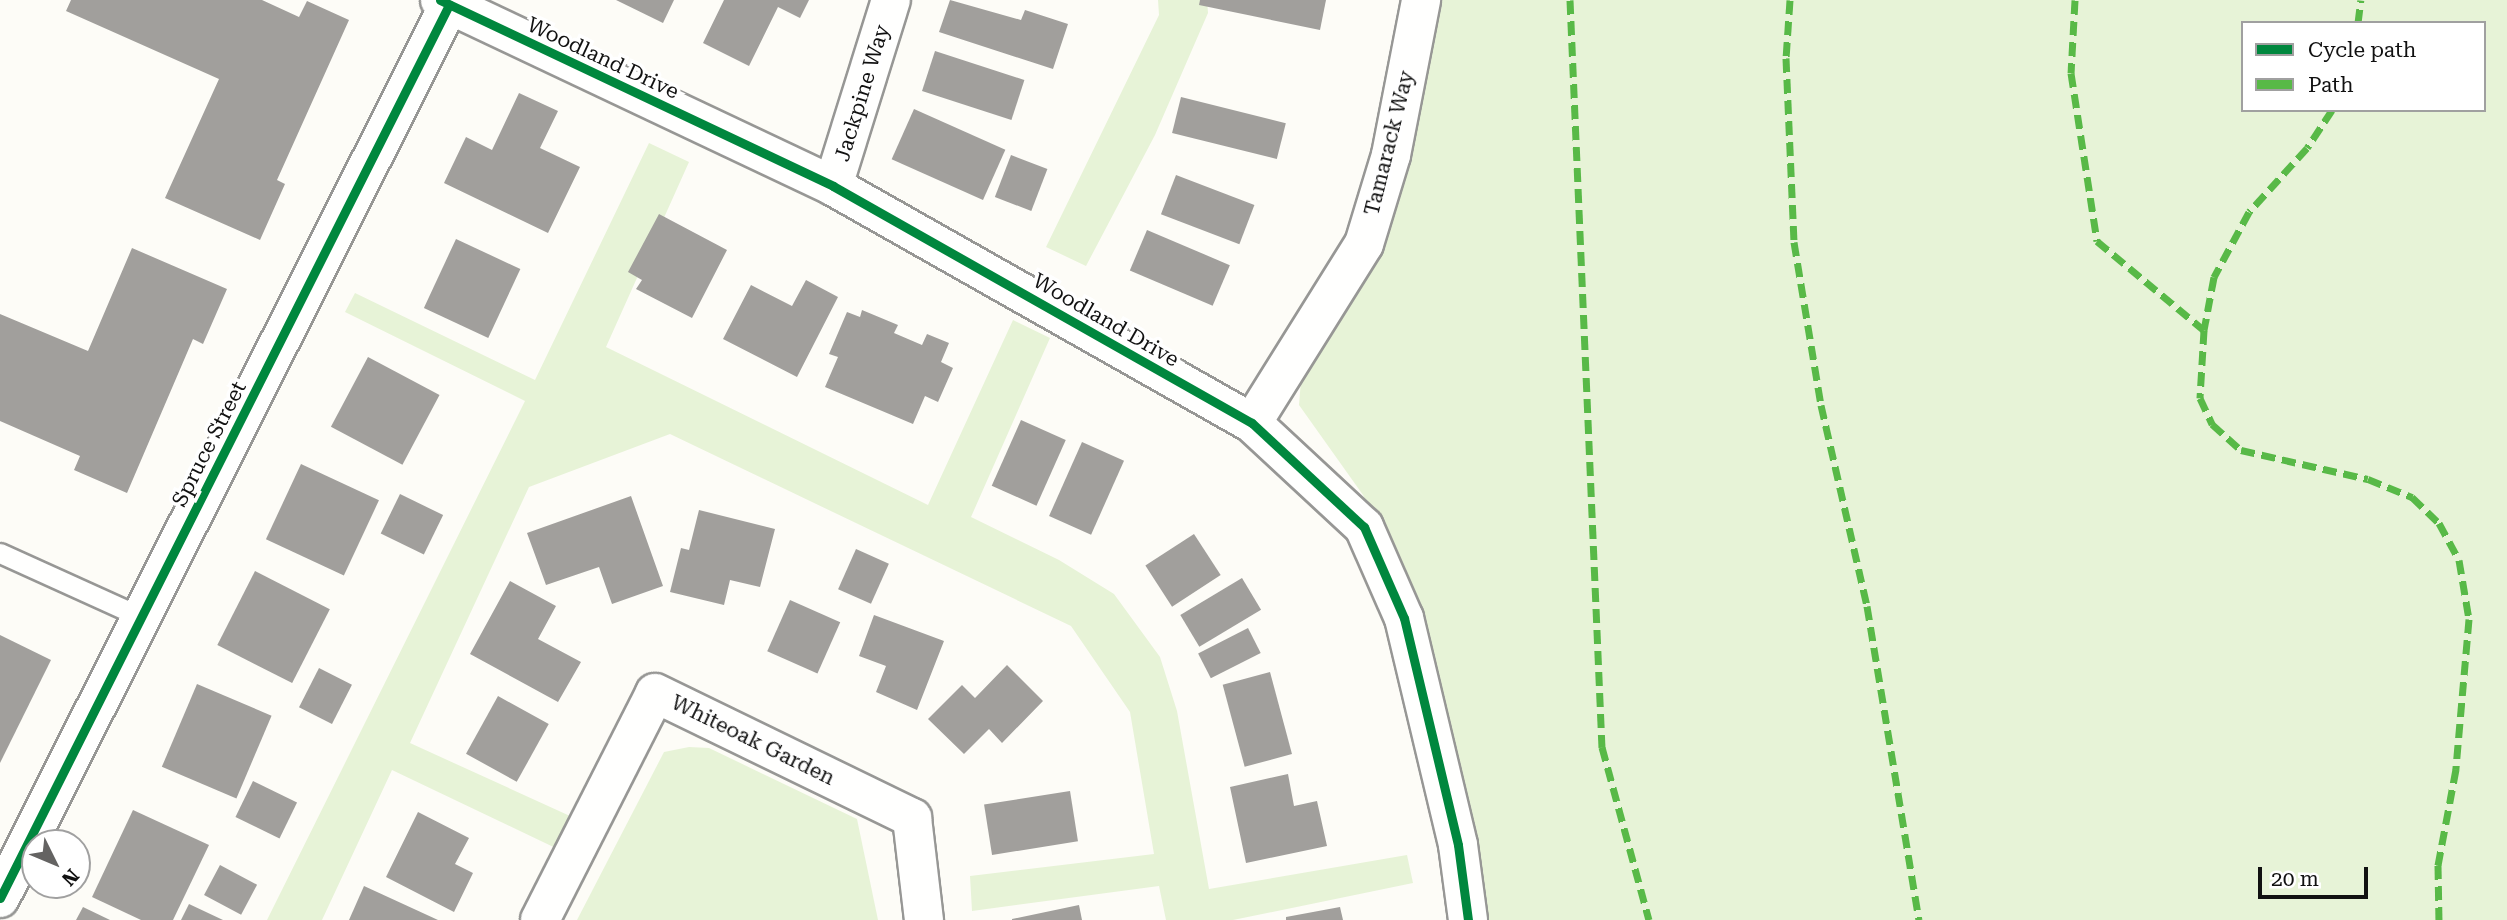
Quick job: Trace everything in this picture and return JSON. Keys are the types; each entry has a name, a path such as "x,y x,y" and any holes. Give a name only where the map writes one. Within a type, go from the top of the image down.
{"street":[{"name":"Jackpine Way","path":"833,186 891,0"},
{"name":"Tamarack Way","path":"1252,423 1364,244 1391,155 1421,0"},
{"name":"Woodland Drive","path":"445,2 833,186 1252,423 1364,527 1399,607 1458,845 1468,920"},
{"name":"Spruce Street","path":"0,898 445,2"},
{"name":"Whiteoak Garden","path":"540,920 655,693 912,818 923,920"}],"lane":[{"path":"0,553 141,617"}],"green space":[{"path":"1158,0 1207,0 1208,13 1155,135 1086,266 1046,247 1159,15"},
{"path":"1431,0 2507,0 2507,920 1482,920 1404,578 1363,495 1299,405 1301,380"},
{"path":"649,143 689,162 606,347 928,505 1013,320 1050,338 971,517 1059,560 1114,594 1160,657 1177,711 1209,889 1407,855 1413,883 1233,920 1166,920 1159,886 972,911 970,876 1154,854 1130,712 1071,626 670,434 529,487 410,743 581,821 566,853 392,770 322,920 267,920 525,401 345,312 355,293 535,380"},
{"path":"689,747 709,748 857,819 878,920 577,920 664,752"}],"building":[{"path":"71,0 262,0 299,17 307,1 349,20 277,180 285,184 260,240 165,198 219,79 66,11"},
{"path":"616,0 674,0 663,23"},
{"path":"724,0 809,0 800,18 778,7 749,66 703,43"},
{"path":"950,0 1021,20 1025,10 1068,24 1053,69 939,32"},
{"path":"1200,0 1326,0 1320,30 1199,5"},
{"path":"935,51 1024,80 1011,120 922,91"},
{"path":"519,93 558,111 540,148 580,167 548,233 444,183 466,137 492,150"},
{"path":"1181,97 1286,123 1277,159 1172,133"},
{"path":"914,109 1005,150 983,200 892,159"},
{"path":"1011,155 1047,169 1031,211 995,197"},
{"path":"1176,175 1254,205 1239,244 1161,214"},
{"path":"659,214 727,250 692,318 636,289 642,280 628,272"},
{"path":"1147,230 1230,265 1213,306 1130,271"},
{"path":"456,239 520,269 488,338 424,308"},
{"path":"132,248 227,289 203,344 193,339 127,493 74,470 80,456 0,421 0,314 88,351"},
{"path":"806,280 838,297 797,377 723,339 751,285 792,306"},
{"path":"862,310 898,325 894,333 922,345 927,334 949,343 941,362 953,368 938,402 925,396 913,424 825,387 838,357 829,354 847,312 860,317"},
{"path":"368,357 440,395 402,465 331,427"},
{"path":"1021,420 1066,440 1036,506 992,486"},
{"path":"1082,442 1124,461 1091,535 1049,516"},
{"path":"301,464 379,500 344,576 266,539"},
{"path":"400,494 443,515 424,555 381,534"},
{"path":"631,496 663,586 612,604 599,567 546,585 527,533"},
{"path":"699,510 775,529 760,587 730,580 724,605 670,592 681,548 689,550"},
{"path":"1194,534 1221,575 1172,607 1145,566"},
{"path":"856,549 889,564 871,604 838,589"},
{"path":"255,571 330,609 292,683 217,645"},
{"path":"1242,578 1261,610 1199,647 1180,615"},
{"path":"510,581 556,606 538,639 581,662 558,702 470,654"},
{"path":"790,600 840,622 817,674 767,651"},
{"path":"874,615 944,641 917,710 876,692 886,666 859,656"},
{"path":"1248,628 1261,653 1211,678 1198,653"},
{"path":"0,635 51,660 0,763"},
{"path":"1007,665 1043,701 1002,743 989,729 964,754 928,719 962,685 975,698"},
{"path":"319,668 352,685 332,724 299,707"},
{"path":"1270,672 1292,754 1245,767 1223,685"},
{"path":"197,684 272,716 236,798 162,767"},
{"path":"498,696 549,724 517,782 466,754"},
{"path":"1288,774 1294,806 1317,801 1327,846 1246,863 1230,787"},
{"path":"253,781 297,802 280,838 235,817"},
{"path":"1070,791 1078,841 992,855 984,805"},
{"path":"133,810 209,845 173,920 141,920 92,897"},
{"path":"418,812 469,838 455,864 473,873 454,912 386,877"},
{"path":"220,865 257,885 241,915 204,895"},
{"path":"364,886 438,920 349,920"},
{"path":"189,904 223,920 181,920"},
{"path":"1079,905 1082,920 1012,920 1012,919"},
{"path":"83,907 110,920 76,920"},
{"path":"1340,907 1343,920 1286,920 1286,917"}],"marked path":[{"path":"1570,0 1602,747 1649,920"},
{"path":"1790,0 1786,58 1794,242 1821,405 1867,606 1919,920"},
{"path":"2075,0 2071,73 2097,241 2204,330"},
{"path":"2358,21 2361,0"},
{"path":"2331,112 2307,148 2249,212 2214,277 2204,330 2200,398 2212,424 2241,450 2368,479 2412,497 2439,523 2459,560 2469,619 2456,769 2438,865 2439,920"}],"cycle path":[{"path":"440,0 833,186 1252,423 1364,527 1404,618 1458,845 1468,920"},
{"path":"0,898 449,5"}]}
